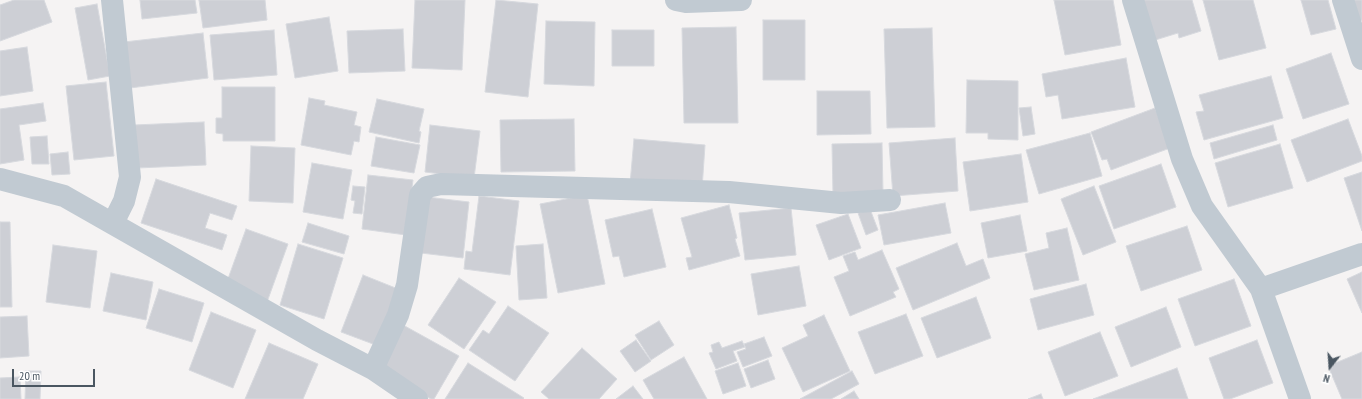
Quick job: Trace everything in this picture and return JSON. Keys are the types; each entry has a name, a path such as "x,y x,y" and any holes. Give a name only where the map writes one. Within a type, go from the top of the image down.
{"street":[{"path":"112,0 130,177 124,201 113,223"},
{"path":"683,0 741,0"},
{"path":"1133,0 1182,159 1202,206 1261,289 1300,399"},
{"path":"1343,0 1362,59"},
{"path":"0,179 64,196 373,370 417,399"},
{"path":"373,370 398,315 407,286 420,195 427,187 441,184 729,192 841,203 890,200"},
{"path":"1261,289 1362,254"}],"building":[{"path":"14,0 44,0 52,22 0,41 0,5"},
{"path":"140,0 195,0 197,13 142,19"},
{"path":"199,0 265,0 267,20 203,28"},
{"path":"415,0 465,0 462,70 412,68"},
{"path":"496,0 538,4 528,97 485,92"},
{"path":"1054,0 1113,0 1121,45 1065,55"},
{"path":"1140,0 1192,0 1201,31 1179,38 1178,33 1152,41"},
{"path":"1203,0 1253,0 1266,48 1219,60"},
{"path":"1301,0 1328,0 1336,29 1311,35"},
{"path":"1350,0 1362,0 1362,20 1355,23"},
{"path":"97,4 110,76 88,80 75,8"},
{"path":"329,17 338,71 295,78 286,24"},
{"path":"763,20 805,20 805,80 763,80"},
{"path":"546,21 595,22 594,86 544,84"},
{"path":"736,27 738,123 684,123 682,28"},
{"path":"932,28 935,127 887,128 884,29"},
{"path":"403,29 405,71 349,73 347,31"},
{"path":"274,30 277,75 214,80 210,35"},
{"path":"612,30 654,30 654,66 612,66"},
{"path":"203,33 208,78 130,88 124,42"},
{"path":"27,47 33,91 0,96 0,51"},
{"path":"1331,53 1349,104 1303,119 1286,69"},
{"path":"1126,58 1135,107 1062,119 1058,95 1046,97 1042,74"},
{"path":"1271,76 1283,118 1204,140 1196,112 1204,111 1199,95"},
{"path":"967,80 1018,81 1018,140 988,139 988,133 966,133"},
{"path":"106,82 114,156 74,160 66,86"},
{"path":"222,87 275,87 275,141 223,141 223,134 216,133 216,118 222,118"},
{"path":"817,91 870,91 871,134 817,135"},
{"path":"309,98 325,101 324,105 357,112 354,125 361,127 359,142 354,141 351,155 301,145"},
{"path":"377,99 424,109 419,131 421,132 419,143 369,132"},
{"path":"43,103 46,121 19,125 24,160 0,164 0,109"},
{"path":"1031,107 1035,134 1023,136 1019,108"},
{"path":"1155,108 1170,148 1111,170 1107,159 1102,160 1091,132"},
{"path":"574,119 575,171 501,172 500,120"},
{"path":"1348,119 1362,156 1362,161 1307,182 1291,140"},
{"path":"204,122 206,165 137,168 134,125"},
{"path":"430,125 480,131 474,178 425,172"},
{"path":"1273,125 1277,140 1214,159 1210,143"},
{"path":"1090,133 1102,176 1039,194 1026,150"},
{"path":"47,136 49,164 32,164 30,137"},
{"path":"376,137 420,145 414,173 371,166"},
{"path":"955,138 958,191 893,196 889,143"},
{"path":"634,139 705,145 702,189 630,184"},
{"path":"882,143 883,193 833,194 832,144"},
{"path":"1280,144 1293,188 1228,207 1215,163"},
{"path":"251,146 295,148 293,203 249,201"},
{"path":"68,152 70,174 52,175 50,154"},
{"path":"1021,154 1028,202 970,211 963,162"},
{"path":"312,163 352,170 343,219 303,212"},
{"path":"1161,164 1176,207 1114,229 1099,186"},
{"path":"1362,172 1362,231 1344,178"},
{"path":"368,175 413,180 406,235 362,229"},
{"path":"156,179 237,206 232,220 210,213 205,228 227,235 222,250 141,223"},
{"path":"353,186 365,187 362,214 353,213 355,201 351,200"},
{"path":"1094,186 1116,242 1083,255 1061,199"},
{"path":"587,195 605,284 558,293 540,204"},
{"path":"479,196 519,201 510,275 464,269 466,251 472,252"},
{"path":"427,197 469,202 463,258 421,253"},
{"path":"945,203 951,233 884,245 878,215"},
{"path":"729,205 737,238 735,239 740,256 689,270 686,258 692,257 681,218"},
{"path":"791,208 796,255 745,260 739,213"},
{"path":"652,209 666,267 624,277 619,256 613,257 605,220"},
{"path":"870,209 878,230 866,235 858,213"},
{"path":"848,214 861,248 829,260 816,225"},
{"path":"1020,215 1027,251 988,258 981,223"},
{"path":"0,222 10,222 12,307 0,307"},
{"path":"308,223 349,236 344,254 302,242"},
{"path":"1187,226 1202,270 1141,291 1126,246"},
{"path":"1067,228 1079,280 1034,290 1025,254 1049,248 1046,233"},
{"path":"246,229 288,244 267,302 225,287"},
{"path":"957,243 966,266 983,259 990,278 913,310 896,268"},
{"path":"298,244 343,258 324,319 280,305"},
{"path":"543,244 547,298 519,300 516,246"},
{"path":"53,245 97,251 90,308 46,302"},
{"path":"882,250 899,289 893,292 896,297 850,316 834,277 849,271 843,256 855,252 858,260"},
{"path":"799,266 806,306 758,315 751,274"},
{"path":"1362,272 1362,313 1347,279"},
{"path":"111,273 153,282 146,320 103,311"},
{"path":"363,275 403,291 381,347 341,332"},
{"path":"459,278 496,302 464,349 428,325"},
{"path":"1234,279 1251,326 1195,346 1178,299"},
{"path":"1086,284 1094,315 1038,330 1030,299"},
{"path":"159,289 204,303 192,342 146,328"},
{"path":"976,297 991,338 937,358 921,318"},
{"path":"508,306 549,333 515,381 469,350 483,330 489,334"},
{"path":"1166,307 1181,347 1131,367 1115,327"},
{"path":"211,312 256,330 233,388 189,370"},
{"path":"906,314 923,356 875,374 858,332"},
{"path":"824,315 850,371 803,392 782,348 808,336 803,325"},
{"path":"27,316 29,356 0,358 0,317"},
{"path":"659,321 674,345 651,360 635,335"},
{"path":"403,325 459,356 434,399 431,399 378,370"},
{"path":"1100,332 1118,376 1065,396 1048,352"},
{"path":"764,337 772,356 743,367 737,352 746,349 744,344"},
{"path":"636,340 651,361 635,372 620,351"},
{"path":"1257,340 1273,383 1230,399 1224,399 1209,358"},
{"path":"742,341 745,347 733,351 737,361 716,369 709,353 713,352 711,345 719,342 722,348"},
{"path":"269,343 318,364 303,399 245,399"},
{"path":"582,348 617,379 599,399 549,399 541,392"},
{"path":"1362,352 1362,399 1342,399 1328,366"},
{"path":"684,357 707,399 654,399 643,380"},
{"path":"768,360 775,379 751,388 744,369"},
{"path":"468,363 524,398 445,399"},
{"path":"738,363 746,386 723,394 715,371"},
{"path":"1177,368 1188,399 1093,399"},
{"path":"26,371 41,371 40,399 25,399"},
{"path":"852,371 859,384 831,399 800,399"},
{"path":"20,377 21,399 0,399 0,378"},
{"path":"633,386 643,399 616,399"},
{"path":"854,391 859,399 841,399"},
{"path":"1041,394 1043,399 1028,399"}]}
